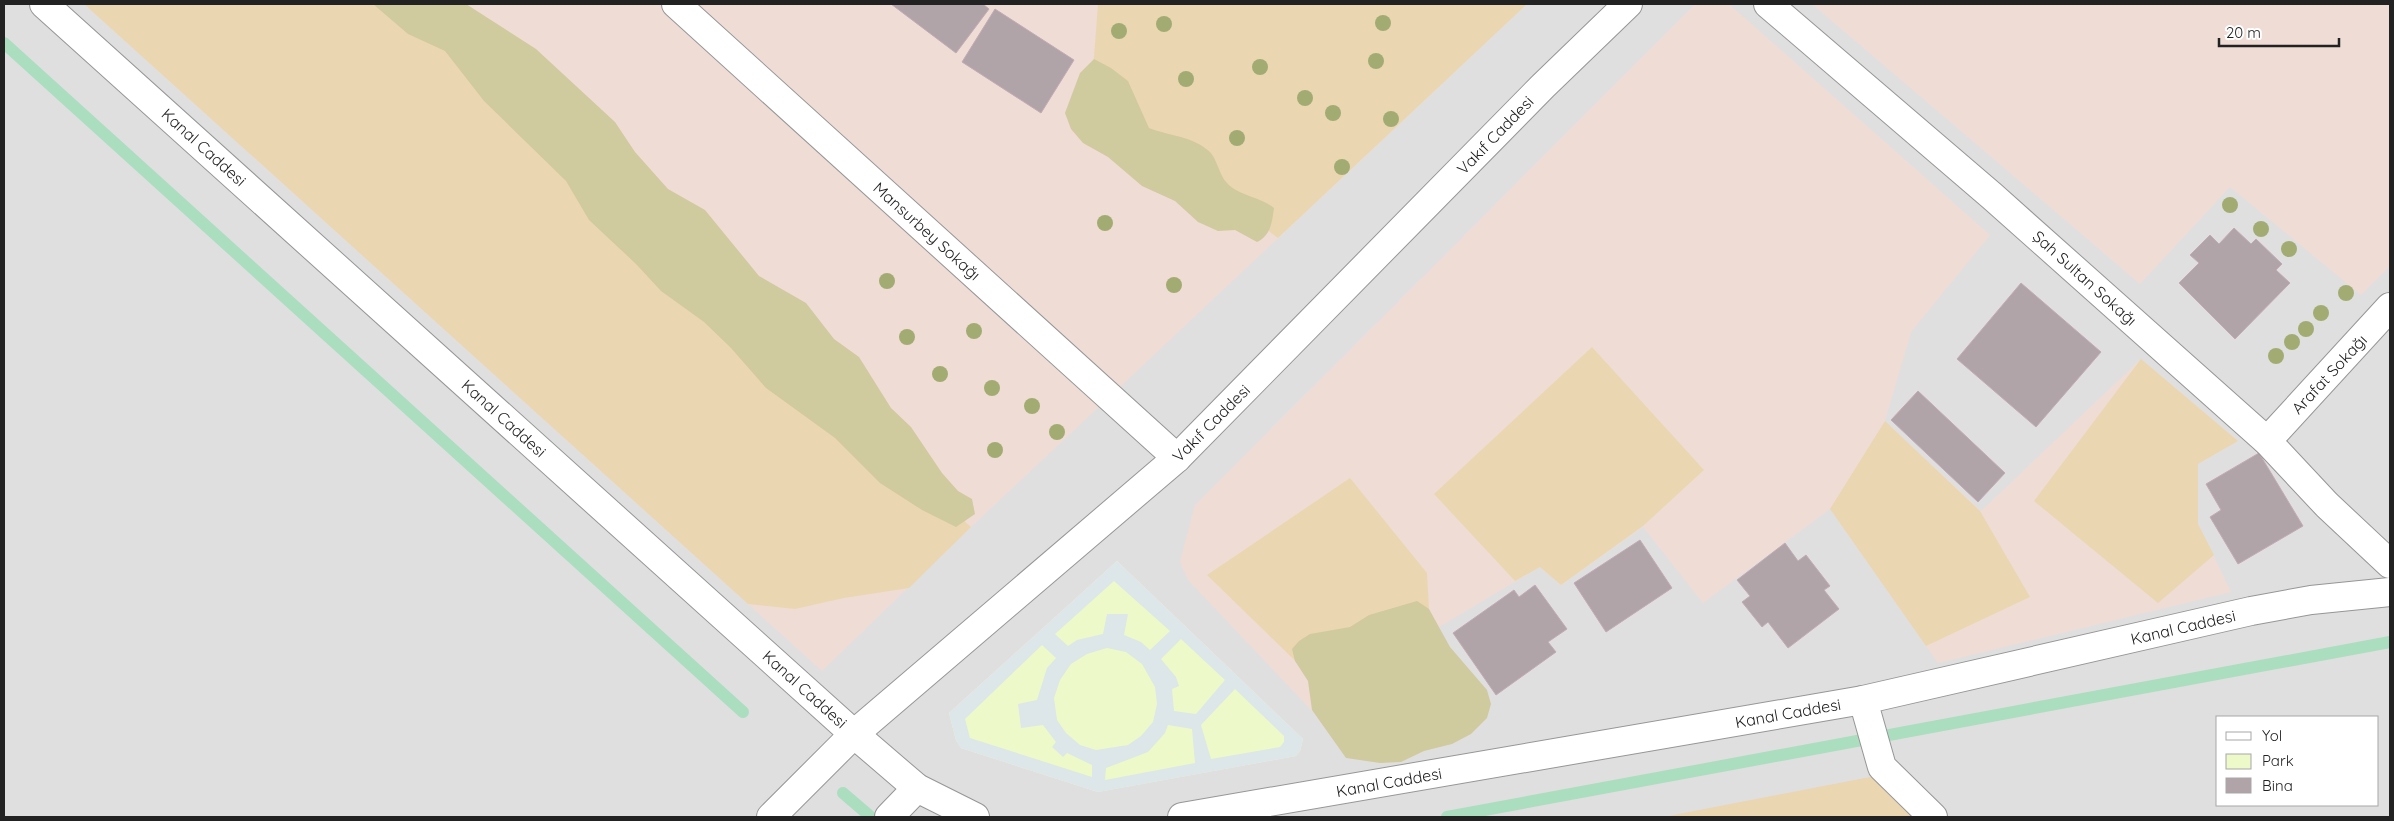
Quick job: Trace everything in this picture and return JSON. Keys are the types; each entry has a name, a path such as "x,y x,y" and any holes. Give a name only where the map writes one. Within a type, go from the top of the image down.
{"street":[{"name":"Kanal Caddesi","path":"44,4 854,734 917,788 976,817"},
{"name":"Mansurbey Sokağı","path":"676,4 1178,458"},
{"name":"Vakıf Caddesi","path":"770,817 854,734 1178,458 1536,93 1628,4"},
{"name":"Şah Sultan Sokağı","path":"1768,4 1992,196 2267,441 2327,505 2390,564"},
{"name":"Arafat Sokağı","path":"2267,441 2390,308"},
{"name":"Kanal Caddesi","path":"1182,817 1863,700 2251,612 2311,600 2390,592"},
{"path":"1863,700 1882,767 1933,817"},
{"path":"889,817 917,788"}],"shaded area":[{"path":"4,4 2390,4 2390,817 4,817"},
{"path":"84,4 1527,4 971,527 822,671"},
{"path":"84,4 403,4 971,527 909,588 844,598 795,609 748,604"},
{"path":"373,4 466,4 536,49 615,122 635,152 668,189 705,210 759,276 806,303 834,339 859,357 891,408 911,427 942,473 958,491 972,499 975,514 956,527 922,510 880,483 835,438 766,388 731,348 704,322 661,291 636,264 589,220 566,181 484,101 445,51 408,34"},
{"path":"1098,4 1527,4 1278,238 1091,96"},
{"path":"1695,4 1729,4 1990,235 1911,332 1885,421 1981,511 2141,359 2238,441 2198,464 2198,524 2231,592 1938,663 1830,509 1703,603 1643,527 1561,585 1540,567 1429,633 1349,750 1188,580 1180,562 1195,505"},
{"path":"1812,4 2390,4 2390,266 2361,295 2230,187 2140,284"},
{"path":"1094,59 1111,68 1128,81 1149,128 1189,139 1203,147 1213,156 1227,183 1238,191 1263,201 1274,208 1270,228 1262,239 1257,242 1235,230 1218,231 1198,222 1175,201 1142,186 1108,157 1083,143 1071,129 1065,113 1080,73"},
{"path":"1592,347 1704,470 1643,526 1561,585 1540,567 1515,581 1434,494"},
{"path":"2141,359 2238,441 2198,464 2198,524 2214,555 2158,603 2034,501"},
{"path":"1885,421 1980,511 2030,597 1926,646 1830,509"},
{"path":"1350,478 1427,573 1429,609 1318,683 1207,575"},
{"path":"1117,561 1303,739 1300,751 1296,756 1098,792 961,748 956,740 949,713","holes":["1114,581 1170,631 1150,650 1141,642 1124,635 1128,614 1107,614 1103,634 1077,640 1068,646 1055,634","1181,639 1225,680 1196,714 1174,711 1172,689 1179,686 1176,677 1161,659","1042,645 1056,658 1047,668 1037,700 1018,704 1021,728 1043,725 1056,742 1052,747 1063,757 1067,753 1092,765 1092,777 970,738 965,719","1107,648 1126,652 1142,664 1155,687 1157,704 1153,722 1141,736 1128,745 1096,750 1080,745 1066,733 1057,720 1054,698 1060,680 1071,664 1087,654","1235,689 1284,736 1284,742 1280,747 1211,759 1201,725","1168,725 1192,729 1195,763 1105,780 1106,768 1148,752 1165,733"]},
{"path":"1417,601 1429,609 1450,647 1487,690 1491,704 1487,718 1471,734 1452,744 1424,751 1401,762 1380,763 1346,758 1312,710 1308,681 1295,661 1292,649 1299,641 1310,634 1350,627 1369,615"},
{"path":"1875,776 1913,817 1663,817"}],"green space":[{"path":"1117,561 1303,739 1300,751 1296,756 1098,792 961,748 956,740 949,713"}],"building":[{"path":"891,4 983,4 989,9 956,53"},
{"path":"995,9 1074,60 1041,113 962,62"},
{"path":"2234,228 2251,244 2256,239 2282,264 2276,270 2290,283 2235,339 2179,283 2199,263 2190,255 2210,235 2219,244"},
{"path":"2021,283 2101,352 2036,427 1957,359"},
{"path":"1918,391 2005,473 1978,502 1891,420"},
{"path":"2259,453 2303,526 2238,564 2210,517 2221,510 2206,484"},
{"path":"1640,540 1672,588 1606,632 1574,583"},
{"path":"1785,543 1798,561 1806,555 1830,586 1824,590 1839,609 1788,648 1768,622 1762,627 1742,602 1750,596 1737,580"},
{"path":"1535,585 1567,629 1548,642 1556,652 1496,695 1453,633 1514,590 1519,597"}],"waterway":[{"path":"4,43 743,712"},
{"path":"1447,817 2390,642"},
{"path":"843,793 871,817"}]}
